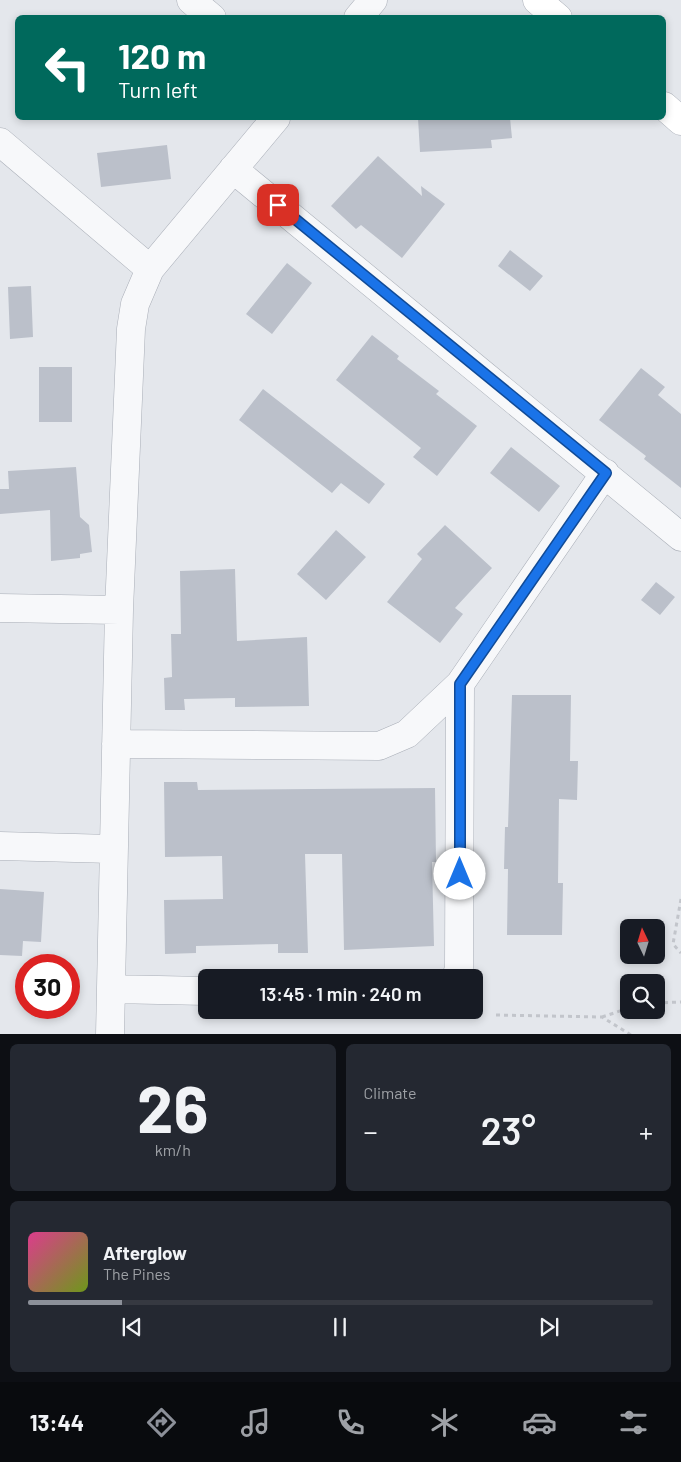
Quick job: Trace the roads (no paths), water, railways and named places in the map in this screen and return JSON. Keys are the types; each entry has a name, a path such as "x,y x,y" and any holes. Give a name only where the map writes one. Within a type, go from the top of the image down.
{"street":[{"path":"190,0 208,15"},
{"path":"360,15 373,0"},
{"path":"537,0 554,15"},
{"path":"666,108 681,121"},
{"path":"110,1034 112,849 119,610 131,329 135,304 150,269 274,120"},
{"path":"0,142 150,269"},
{"path":"233,169 606,473 681,537"},
{"path":"116,744 379,746 407,734 460,684 606,473"},
{"path":"0,608 119,610"},
{"path":"459,969 460,684"},
{"path":"0,846 112,849"},
{"path":"111,989 198,991"}]}
